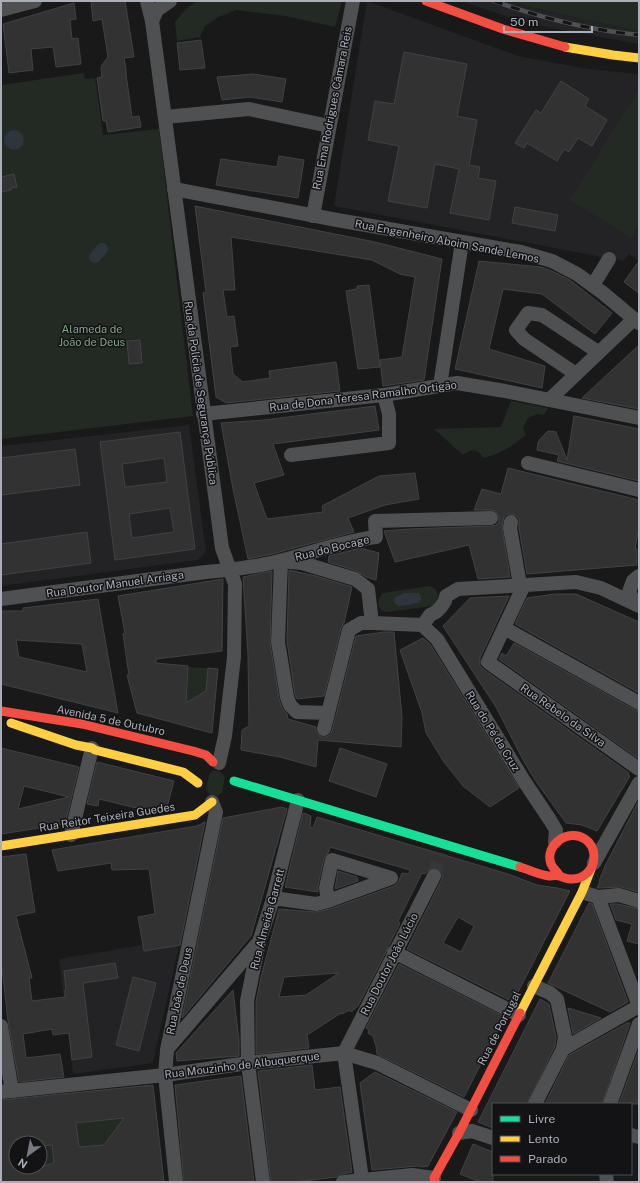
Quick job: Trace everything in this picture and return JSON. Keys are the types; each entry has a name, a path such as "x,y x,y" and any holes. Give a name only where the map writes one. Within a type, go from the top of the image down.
{"street":[{"path":"1,10 35,1"},
{"name":"Rua da Polícia de Segurança Pública","path":"147,1 152,21 222,548 235,584 234,657 225,736 225,769"},
{"path":"152,21 157,10 170,1"},
{"name":"Rua Ema Rodrigues Câmara Reis","path":"317,216 329,126 353,1"},
{"path":"426,1 503,29 562,46 639,58"},
{"path":"165,117 249,109 329,126"},
{"path":"174,189 317,216"},
{"name":"Rua Engenheiro Aboim Sande Lemos","path":"317,216 521,252 552,261 577,274 593,285 636,321"},
{"path":"440,386 462,242"},
{"path":"593,285 610,259"},
{"path":"576,374 524,339 516,330 528,313 542,315 598,352"},
{"path":"549,400 598,352 636,321"},
{"name":"Rua de Dona Teresa Ramalho Ortigão","path":"203,414 384,395 457,383 639,418"},
{"path":"291,455 389,443 389,414 384,395"},
{"path":"528,464 639,490"},
{"name":"Rua do Bocage","path":"230,570 281,561 357,539 376,537 375,521 491,518"},
{"path":"511,522 510,528 522,585 504,628 639,703"},
{"path":"328,713 297,712 290,705 287,697 278,642 281,561 302,563 355,579 368,589 372,623"},
{"name":"Rua Doutor Manuel Arriaga","path":"1,598 230,570"},
{"path":"637,576 629,592 637,605"},
{"path":"324,729 349,630 361,624 423,625 430,615 441,607 446,596 458,589 576,582 601,588 637,605"},
{"name":"Rua do Pé da Cruz","path":"423,625 436,639 524,782 556,830 552,848"},
{"name":"Rua Rebelo da Silva","path":"504,628 488,662 639,769"},
{"name":"Avenida 5 de Outubro","path":"1,711 82,724 200,753 207,756 252,787 298,800 443,848 512,863"},
{"path":"1,721 76,745 88,741"},
{"path":"71,835 90,731 101,729"},
{"path":"88,741 95,750 183,772 208,798"},
{"path":"208,798 202,770 225,769 231,792 245,787 252,787"},
{"path":"552,848 550,863 554,871 560,876 568,879 581,878 587,874 639,784"},
{"name":"Rua Reitor Teixeira Guedes","path":"1,846 195,814 208,798"},
{"name":"Rua João de Deus","path":"176,1182 165,1075 167,1050 208,798"},
{"name":"Rua Almeida Garrett","path":"263,1182 248,1063 247,1001 259,942 273,898 298,800"},
{"path":"512,863 527,865 543,860 562,837 570,835 579,836 586,839 593,850 593,866"},
{"path":"512,863 534,872 550,876 560,876"},
{"name":"Rua de Portugal","path":"434,1180 460,1133 534,986 589,893 593,866"},
{"name":"Rua Doutor João Lúcio","path":"344,1053 394,952 434,876"},
{"path":"563,1049 639,1006 589,893 619,894 639,901"},
{"path":"273,898 316,904 328,901"},
{"path":"167,1050 259,942"},
{"path":"394,952 519,1015"},
{"path":"534,986 550,993 557,999 565,1037 563,1049 536,1103"},
{"path":"610,1103 639,1024"},
{"path":"1,1026 6,1091"},
{"path":"344,1053 362,1179"},
{"name":"Rua Mouzinho de Albuquerque","path":"6,1091 165,1075 248,1063 344,1053 377,1063 471,1110"},
{"path":"460,1133 472,1131 492,1138"},
{"path":"343,1182 412,1175 434,1180"}],"shaded area":[{"path":"367,1 518,56 588,69 639,74 639,261 629,254 623,261 334,206"},
{"path":"461,1 512,1 534,8 628,29 639,29 639,44 525,23"},
{"path":"10,130 18,130 24,136 24,144 18,150 10,150 4,144 4,136"},
{"path":"189,425 206,551 198,560 1,586 1,446"},
{"path":"404,593 419,593 421,600 418,603 400,606 395,604 394,599 398,595 399,596"},
{"path":"143,945 144,951 179,945 153,1063 73,1074 59,959"}],"green space":[{"path":"197,1 342,1 335,27 285,16 236,10 219,17 205,26 200,37 177,41 175,22 186,9"},
{"path":"512,1 639,1 639,29 628,29 534,8"},
{"name":"Alameda de João de Deus","path":"84,73 85,79 95,78 103,135 159,129 193,416 1,439 1,85"},
{"path":"639,89 639,226 631,238 570,200"},
{"path":"511,401 548,408 544,415 537,414 528,418 523,428 526,435 501,452 483,458 477,451 474,450 471,450 463,455 434,429 501,427"},
{"path":"429,586 433,587 438,594 437,601 433,606 387,612 381,610 378,605 379,599 383,593"},
{"path":"188,667 208,668 206,691 199,695 196,730 184,726"},
{"path":"212,771 219,771 225,777 222,793 217,796 210,795 206,790 209,775"},
{"path":"124,1118 104,1145 79,1147 76,1123"},
{"path":"48,1145 52,1145 54,1163 48,1165"}],"building":[{"path":"91,1 125,1 134,57 124,58 126,74 132,117 139,116 141,127 108,132 106,121 103,121 97,78 102,77 102,65 108,57 102,19 93,21"},
{"path":"74,3 76,19 70,20 72,39 78,38 81,64 56,67 53,47 31,49 33,70 9,73 3,24"},
{"path":"201,40 205,68 180,70 177,43"},
{"path":"404,52 467,64 457,116 477,120 469,165 480,167 478,178 496,181 489,220 450,213 459,169 435,164 427,208 388,201 399,146 368,140 375,101 394,104"},
{"path":"253,74 286,79 282,102 250,97 222,100 217,77"},
{"path":"561,81 589,99 585,106 607,120 592,146 578,138 569,152 564,149 557,161 527,143 524,148 515,143 536,110 541,113"},
{"path":"279,156 304,160 298,198 216,185 221,159 277,167"},
{"path":"14,174 17,187 1,192 1,177"},
{"path":"195,206 375,242 442,259 424,380 383,386 380,360 402,357 415,277 400,274 372,260 231,237 235,290 223,290 227,317 234,316 238,346 230,347 233,374 243,382 270,378 269,371 336,362 340,391 226,403 216,397 203,293 206,292"},
{"path":"515,207 558,215 555,231 512,223"},
{"path":"479,261 541,267 552,271 570,280 612,313 595,334 542,294 503,289 489,349 545,366 542,388 455,369"},
{"path":"639,261 639,293 624,282"},
{"path":"369,285 380,367 358,369 346,291 357,289 357,286"},
{"path":"140,340 142,363 129,364 127,341"},
{"path":"639,345 639,409 582,398"},
{"path":"375,406 379,430 273,444 284,475 254,483 267,519 323,512 322,506 379,476 415,473 419,499 385,505 348,518 354,532 248,559 221,423 264,420"},
{"path":"574,416 639,429 639,481 557,461 559,455 537,450 538,442 548,431 556,432 567,460"},
{"path":"180,432 195,549 115,560 100,442","holes":["164,458 167,482 125,487 122,464","170,508 174,532 132,538 129,514"]},
{"path":"75,449 80,485 1,495 1,458"},
{"path":"508,468 639,500 639,528 635,548 637,549 637,565 527,574 519,528 519,519 517,516 512,514 508,514 504,517 502,527 510,577 478,579 469,545 395,562 384,531 496,525 499,522 499,517 495,511 474,510 482,489 501,494"},
{"path":"87,532 91,563 1,575 1,544"},
{"path":"361,548 379,553 376,580 366,577 357,571 328,562 329,556"},
{"path":"289,570 316,576 352,587 344,623 341,628 324,696 297,699 295,695 287,641"},
{"path":"272,571 270,643 279,699 288,719 316,727 316,732 322,737 330,735 356,636 394,632 402,717 401,747 318,740 316,767 280,757 241,750 242,730 249,726 248,655 243,577"},
{"path":"223,579 222,651 156,659 156,663 188,666 186,703 206,691 208,668 218,669 212,733 137,713 127,675 129,675 123,634 125,633 118,596"},
{"path":"555,594 576,594 639,622 639,693 515,624 527,598"},
{"path":"509,596 480,658 480,666 629,773 628,775 630,776 597,831 582,825 566,823 535,780 496,707 443,626 470,598"},
{"path":"98,599 118,713 1,684 1,611 23,611 23,608","holes":["16,640 82,644 87,672 19,657"]},
{"path":"423,638 430,644 519,788 490,807 463,786 444,762 426,733 422,713 400,650"},
{"path":"514,643 639,711 639,759 499,659 502,653 506,656"},
{"path":"1,748 79,767 65,824 1,834","holes":["24,786 69,797 18,809"]},
{"path":"340,748 387,764 376,797 329,781"},
{"path":"97,762 174,781 167,807 159,805 158,809 149,811 99,799 98,806 87,804"},
{"path":"639,800 639,892 621,887 597,888 605,866"},
{"path":"282,807 287,809 251,936 182,1018 223,818"},
{"path":"303,813 311,816 310,827 313,828 317,817 508,874 537,885 570,891 513,1002 407,949 442,879 441,871 437,868 429,869 425,874 422,873 398,921 400,923 358,1006 351,1012 350,1010 342,1014 341,1013 307,1035 309,1048 256,1054 256,1002 279,909 315,912 330,909 394,886 398,883 402,873 409,874 410,870 330,847 324,858 318,892 285,887","holes":["458,917 474,926 461,952 443,943","339,973 306,995 279,997 284,977"]},
{"path":"205,822 180,945 144,951 138,917 155,914 149,869 112,870 111,863 58,871 52,850 197,826"},
{"path":"26,854 35,912 16,916 32,978 29,978 32,1001 65,997 66,989 64,971 115,963 118,978 83,983 92,1057 72,1060 69,1033 53,1035 52,1029 23,1034 26,1058 60,1054 64,1077 19,1082 8,1021 1,959 1,857"},
{"path":"338,871 357,877 358,881 335,889"},
{"path":"589,903 592,904 628,1002 610,1012 548,983"},
{"path":"610,904 618,904 639,909 639,944 627,941 632,924 616,920"},
{"path":"399,964 505,1017 464,1097 377,1054 373,1036 368,1033 369,1030 366,1028"},
{"path":"133,977 156,983 139,1051 116,1045"},
{"path":"233,990 239,1040 239,1056 177,1061 176,1053"},
{"path":"540,999 549,1004 556,1037 555,1046 527,1103 492,1103 492,1128 478,1122"},
{"path":"568,1008 601,1018 573,1034"},
{"path":"627,1023 630,1023 602,1103 545,1103 569,1055"},
{"path":"639,1049 638,1104 619,1103"},
{"path":"312,1065 315,1090 340,1087 352,1172 342,1174 337,1177 295,1182 271,1182 258,1071"},
{"path":"375,1072 457,1112 428,1166 372,1170 360,1083"},
{"path":"241,1076 254,1182 184,1182 175,1085"},
{"path":"153,1085 164,1182 1,1182 1,1100","holes":["124,1118 104,1145 79,1147 76,1123"]},
{"path":"473,1144 492,1152 493,1182 480,1182 460,1174"}],"waterway":[{"path":"95,257 102,249"}],"tunnel":[{"path":"434,876 441,853"}],"railway":[{"path":"494,1 530,13 566,22 602,30 639,35"}],"traffic: fast":[{"path":"234,781 520,867"}],"traffic: slow":[{"path":"565,47 639,58"},
{"path":"11,723 76,745 183,772 198,783"},
{"path":"1,846 195,815 212,802"},
{"path":"520,1013 582,892 591,869"}],"traffic: jam":[{"path":"426,1 503,29 565,47"},
{"path":"1,711 82,724 193,751 206,755 213,762"},
{"path":"520,867 538,874 558,876 569,879 579,878 590,870 594,862 593,849 585,839 572,835 565,837 554,844 551,850 551,864 560,876"},
{"path":"435,1182 434,1178 459,1133 520,1013"}]}
